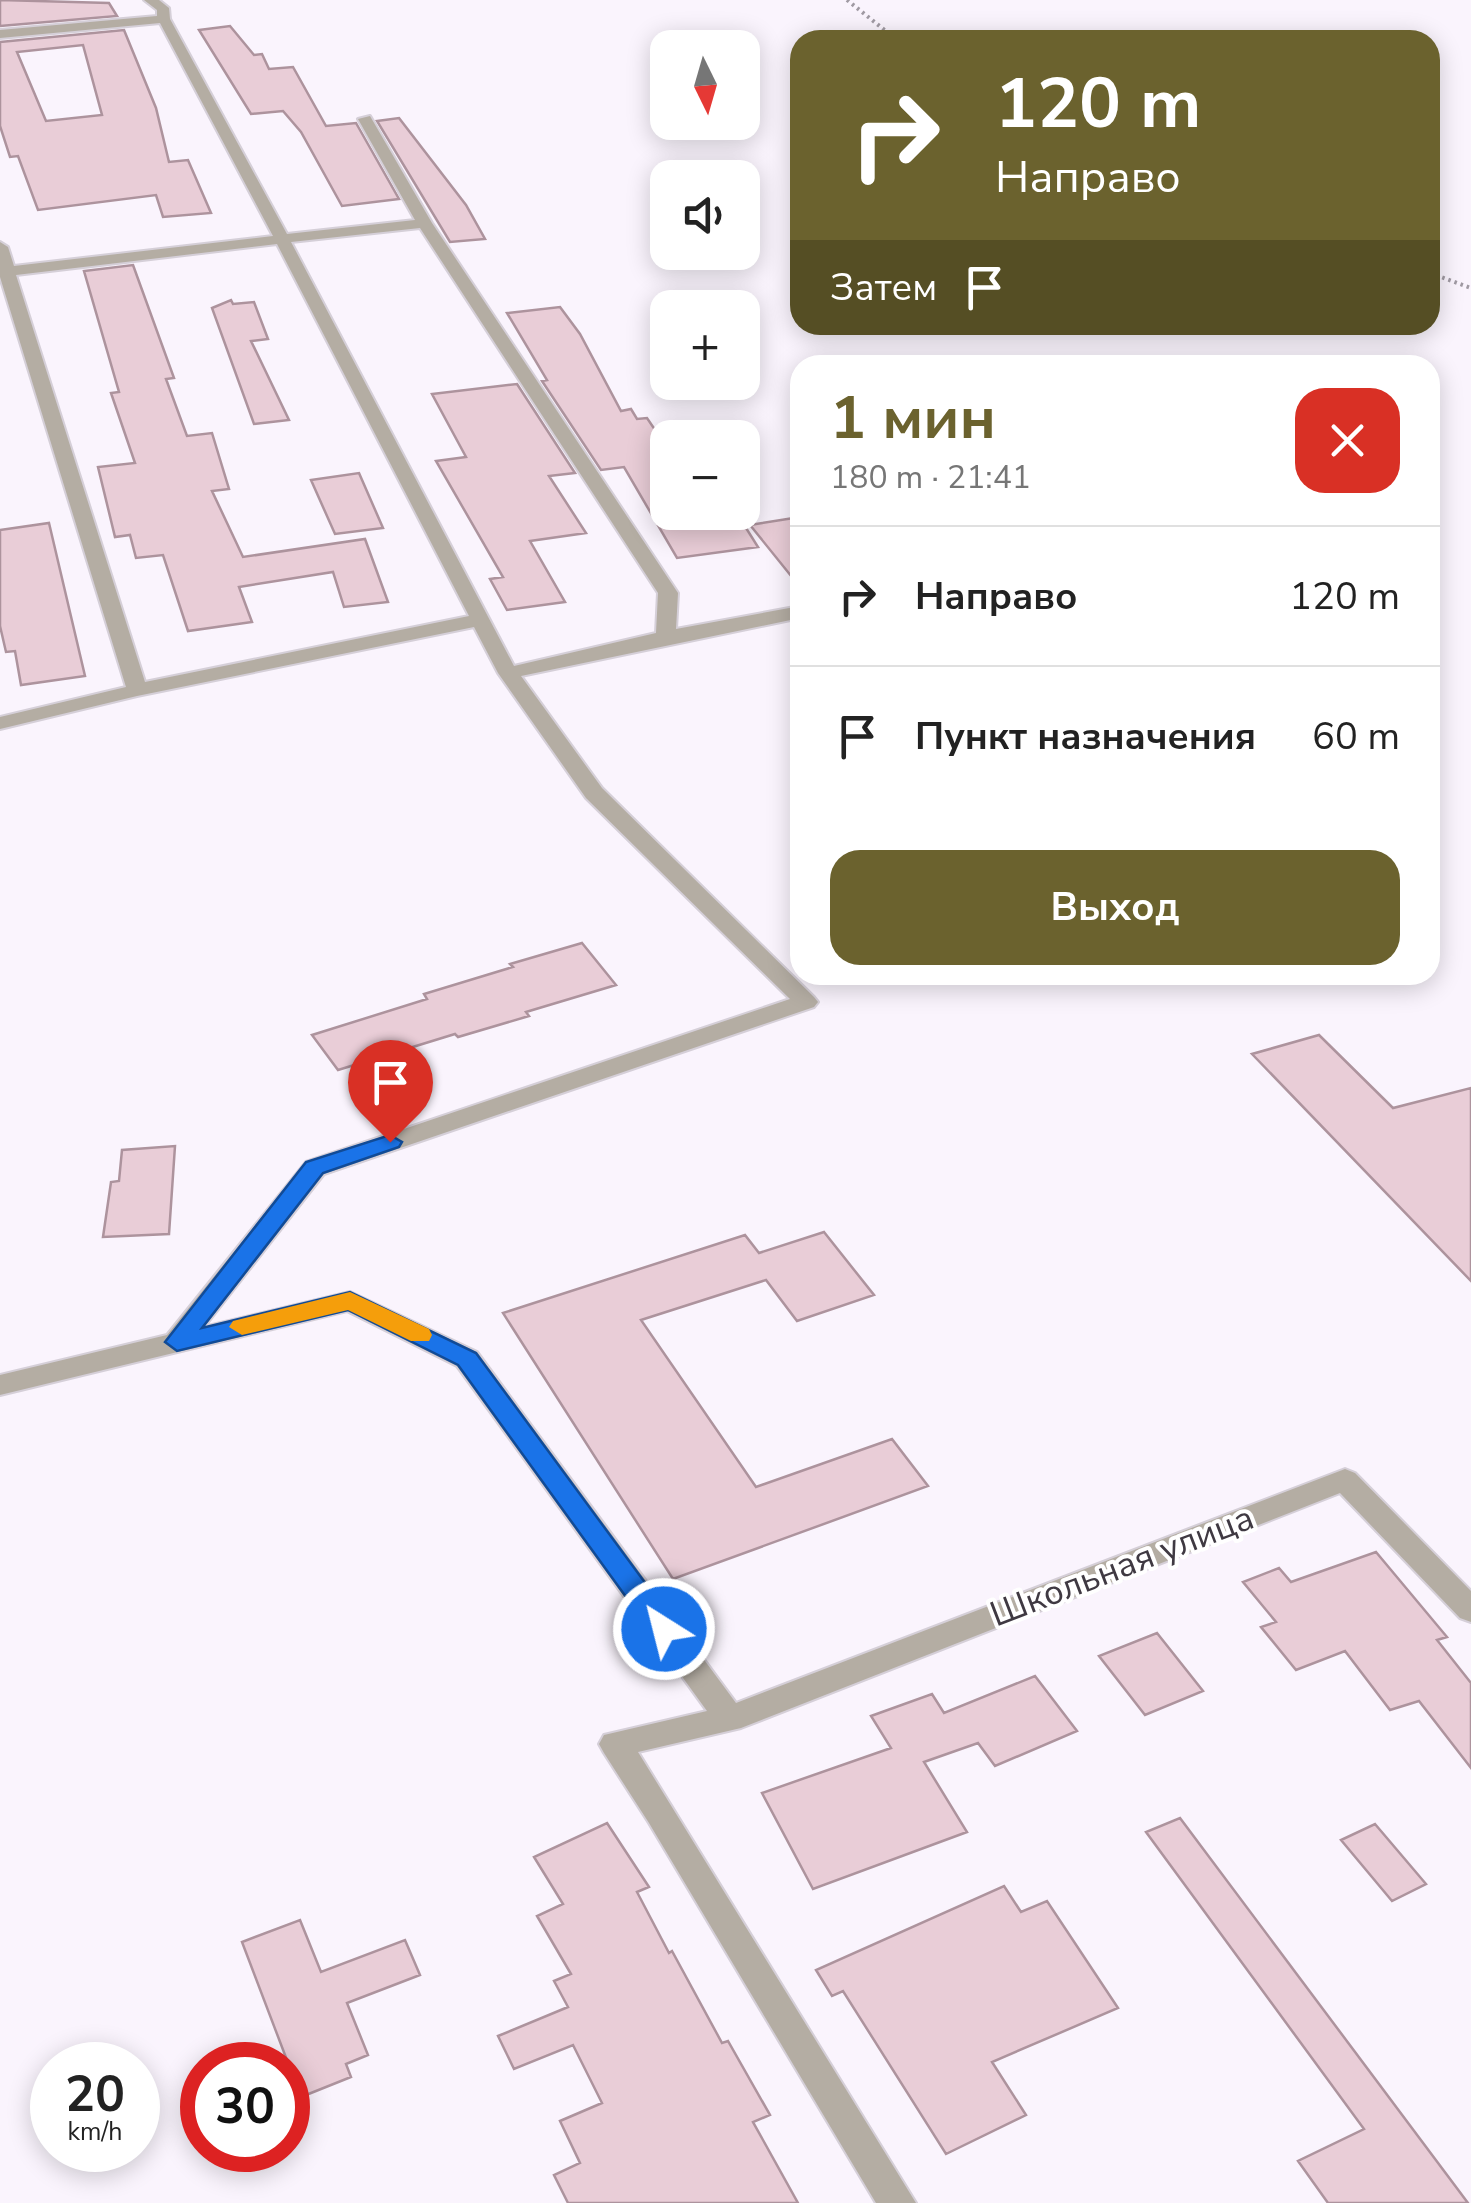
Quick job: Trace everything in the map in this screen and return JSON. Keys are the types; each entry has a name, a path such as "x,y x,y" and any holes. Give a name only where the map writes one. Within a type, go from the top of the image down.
{"street":[{"path":"150,0 162,8 164,19 508,673 594,793 806,1002 315,1168 177,1342"},
{"path":"0,34 164,19"},
{"path":"364,119 424,223 668,593 666,637"},
{"path":"4,272 424,223"},
{"path":"0,247 4,272 137,690"},
{"path":"508,673 790,614"},
{"path":"0,723 137,690 480,620"},
{"path":"0,1385 350,1301 467,1359 730,1720 615,1744 661,1813 897,2203"},
{"name":"Школьная улица","path":"730,1720 1345,1480 1471,1610"}],"path":[{"path":"848,0 885,30"},
{"path":"1440,277 1471,288"}],"building":[{"path":"0,0 109,3 117,16 0,26"},
{"path":"230,26 254,55 262,54 269,69 293,67 326,126 356,123 399,199 342,206 301,132 283,111 251,114 199,30"},
{"path":"124,30 156,108 169,162 188,160 211,213 163,217 156,195 38,210 18,156 10,157 0,126 0,42","holes":["83,45 102,115 46,121 17,52"]},
{"path":"399,118 466,205 485,239 450,242 377,121"},
{"path":"133,265 174,378 166,379 187,436 212,433 229,489 212,491 243,557 365,539 388,602 344,607 333,572 239,587 252,622 188,631 163,555 136,558 130,535 115,537 98,467 135,463 111,393 119,392 84,271"},
{"path":"231,300 233,304 254,302 268,339 251,341 289,420 254,424 212,308"},
{"path":"560,307 580,334 621,411 631,409 637,419 647,418 650,512 624,467 601,470 542,381 547,380 507,313"},
{"path":"517,384 575,473 549,476 586,533 530,541 565,602 507,610 490,579 503,577 436,461 466,457 432,394"},
{"path":"359,473 383,528 335,534 311,480"},
{"path":"790,519 790,575 754,530 760,530 760,523"},
{"path":"49,523 85,676 21,685 15,651 6,652 0,626 0,530"},
{"path":"661,530 747,530 758,547 677,558"},
{"path":"582,943 616,985 526,1012 529,1016 338,1070 312,1035 427,999 424,994 513,967 510,964"},
{"path":"1319,1035 1393,1108 1471,1088 1471,1281 1252,1054"},
{"path":"175,1146 169,1234 103,1237 111,1182 119,1181 122,1150"},
{"path":"824,1232 874,1295 797,1321 766,1280 641,1320 756,1487 892,1439 928,1486 673,1579 503,1313 745,1235 759,1253"},
{"path":"1376,1552 1447,1637 1437,1640 1471,1683 1471,1768 1419,1701 1390,1710 1345,1651 1296,1670 1261,1627 1276,1622 1243,1582 1279,1568 1291,1582"},
{"path":"1157,1633 1203,1691 1145,1715 1099,1656"},
{"path":"1035,1676 1077,1731 995,1766 978,1743 924,1762 967,1832 813,1889 762,1793 891,1748 871,1716 932,1694 944,1713"},
{"path":"1180,1818 1468,2203 1328,2203 1298,2161 1364,2129 1146,1832"},
{"path":"607,1823 649,1887 637,1892 669,1953 672,1951 722,2043 728,2041 770,2115 753,2122 798,2203 568,2203 554,2175 580,2163 560,2121 602,2103 573,2045 514,2069 498,2036 568,2007 554,1981 571,1974 537,1916 563,1904 534,1857"},
{"path":"1375,1824 1426,1884 1392,1901 1341,1840"},
{"path":"1004,1886 1021,1912 1047,1901 1118,2008 992,2062 1026,2115 946,2154 843,1991 832,1996 816,1970"},
{"path":"300,1920 321,1972 405,1940 420,1975 347,2003 368,2055 346,2064 351,2077 310,2093 310,2042 280,2042 242,1942"}],"slow traffic":[{"path":"242,1327 350,1301 420,1335"}],"route":[{"path":"390,1142 315,1168 177,1342 350,1301 467,1359 664,1629"}]}
